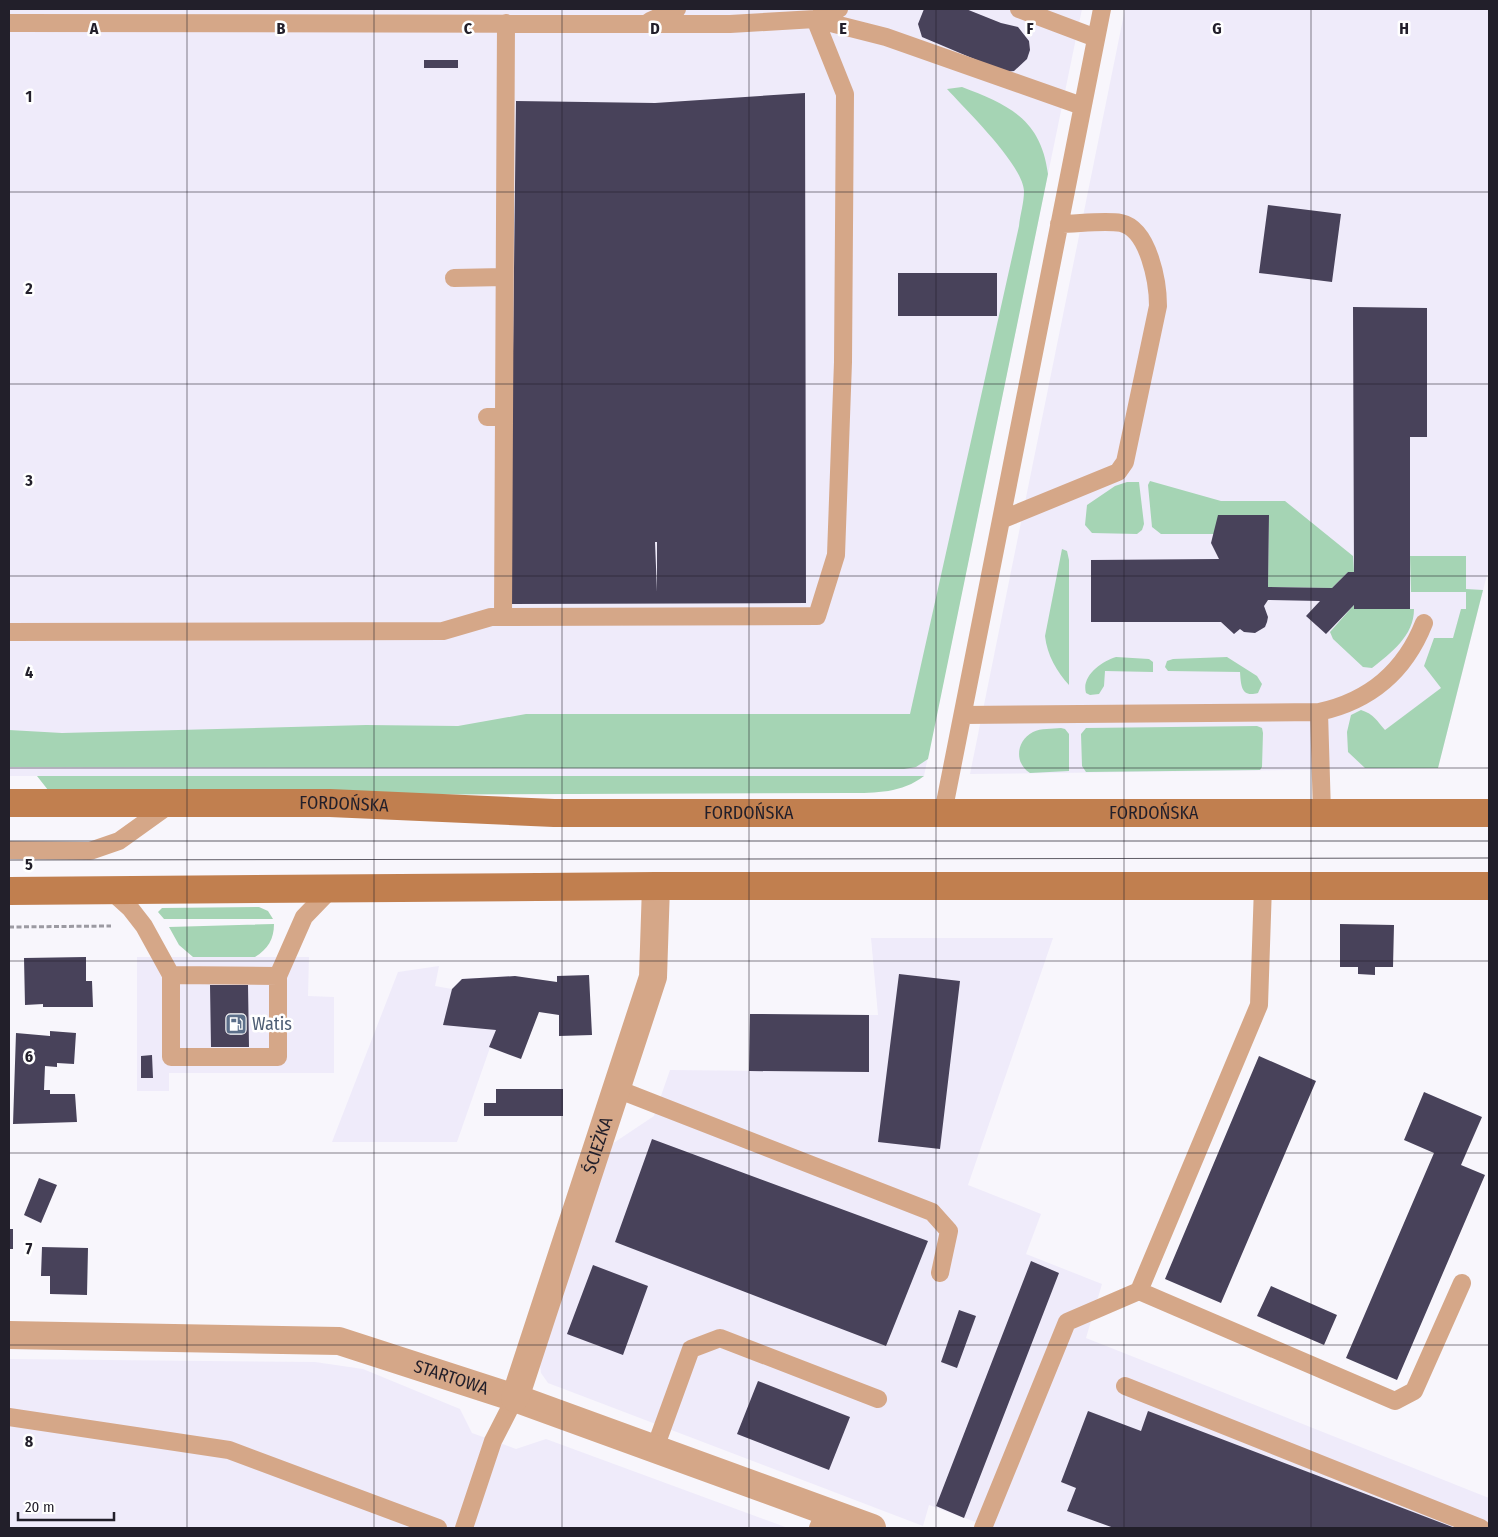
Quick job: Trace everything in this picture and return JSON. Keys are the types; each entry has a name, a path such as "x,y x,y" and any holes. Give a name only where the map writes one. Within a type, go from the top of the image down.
{"main road":[{"name":"FORDOŃSKA","path":"9,803 330,803 554,813 1489,813"},
{"path":"9,891 333,887 1489,886"}],"street":[{"name":"ŚCIEŻKA","path":"515,1398 652,977 656,886"},
{"name":"STARTOWA","path":"9,1334 339,1341 515,1398 655,1448 822,1520 872,1528"}],"lane":[{"path":"645,24 677,9"},
{"path":"9,23 506,23 624,16 645,24 730,24 815,18 839,9"},
{"path":"1019,9 1096,38"},
{"path":"943,813 1102,9"},
{"path":"815,18 886,37 1082,106"},
{"path":"9,632 442,631 491,617 817,616 836,555 844,362 845,94 815,18"},
{"path":"503,617 495,417 504,277 506,23"},
{"path":"1001,520 1118,472 1125,462 1158,306 1158,287 1154,270 1137,233 1122,223 1059,224"},
{"path":"454,278 504,277"},
{"path":"963,715 1319,712 1348,704 1377,688 1406,659 1417,642 1424,623"},
{"path":"1319,712 1322,813"},
{"path":"9,850 90,850 119,841 173,803"},
{"path":"982,1528 1067,1322 1139,1291 1259,1004 1263,886"},
{"path":"110,889 130,908 144,926 171,975 171,1057 278,1057 278,976 304,917 333,887"},
{"path":"171,975 278,976"},
{"path":"617,1089 932,1212 949,1231 940,1273"},
{"path":"1139,1291 1395,1401 1414,1391 1462,1283"},
{"path":"655,1448 691,1349 720,1338 878,1398"},
{"path":"1125,1386 1481,1528"},
{"path":"464,1528 493,1441 515,1398"},
{"path":"9,1417 229,1450 438,1528"}],"shaded area":[{"path":"9,9 1082,9 924,776 9,776"},
{"path":"1125,9 1489,9 1489,567 1438,768 970,774"},
{"path":"871,938 1053,938 968,1185 1041,1214 1026,1254 1102,1284 1086,1338 1489,1498 1489,1528 992,1528 929,1505 923,1526 548,1383 541,1373 539,1357 612,1144 654,1116 670,1070 869,1072 869,1015 878,1015"},
{"name":"Watis","path":"137,957 309,957 308,996 334,997 334,1073 169,1073 169,1091 137,1091"},
{"path":"439,966 435,986 452,989 462,979 515,976 457,1142 332,1142 398,972"},
{"path":"9,1359 315,1362 363,1369 460,1409 472,1433 516,1449 546,1439 788,1528 9,1528"}],"green space":[{"path":"962,87 1008,108 1030,127 1044,155 1048,174 928,759 916,767 904,769 9,767 9,730 62,733 366,725 458,726 526,714 910,714 1019,226 1024,195 1021,180 1004,153 947,89"},
{"path":"1150,481 1221,501 1285,501 1353,556 1354,572 1348,572 1332,588 1268,587 1269,515 1219,534 1161,534 1152,527 1148,485"},
{"path":"1127,482 1139,482 1144,524 1142,530 1137,534 1092,533 1085,525 1087,505 1115,486"},
{"path":"1062,549 1067,551 1069,560 1069,685 1053,663 1045,636"},
{"path":"1410,556 1466,556 1466,589 1483,590 1438,768 1365,768 1348,752 1347,732 1351,715 1361,710 1375,718 1385,730 1441,688 1424,666 1434,638 1453,638 1461,609 1466,609 1466,592 1411,592"},
{"path":"1354,605 1354,609 1414,609 1413,619 1406,636 1394,650 1372,668 1363,667 1333,639 1330,632"},
{"path":"1116,657 1149,659 1153,662 1153,672 1105,671 1104,686 1099,694 1090,695 1086,693 1087,681 1094,670"},
{"path":"1227,657 1257,676 1262,684 1258,693 1248,694 1245,692 1240,672 1168,671 1165,667 1167,661 1173,659"},
{"path":"1257,726 1262,728 1263,733 1262,767 1260,770 1086,772 1082,766 1081,734 1086,728"},
{"path":"1043,729 1065,729 1069,734 1069,771 1030,773 1021,764 1019,758 1020,746 1023,741 1033,732"},
{"path":"37,776 924,776 916,782 898,789 859,793 64,796 48,790"},
{"path":"259,907 268,911 273,919 164,919 158,912 162,908"},
{"path":"274,924 273,934 269,943 255,957 193,957 179,945 169,927"}],"building":[{"path":"924,9 966,9 1001,23 1018,27 1029,41 1030,50 1027,59 1014,71 1005,72 922,37 918,24"},
{"path":"424,60 458,60 458,68 424,68"},
{"path":"805,93 806,603 510,604 516,101 655,103","holes":["655,542 657,542 657,592"]},
{"path":"1268,205 1341,214 1332,282 1259,273"},
{"path":"898,273 997,273 997,316 898,316"},
{"path":"1353,307 1427,308 1427,437 1410,437 1410,609 1354,609 1354,605 1326,634 1306,616 1320,601 1268,600 1264,606 1268,617 1267,622 1265,627 1255,633 1244,632 1240,629 1234,634 1221,622 1091,622 1091,560 1219,559 1211,543 1218,515 1269,515 1268,587 1332,588 1348,572 1354,572"},
{"path":"1340,924 1394,925 1393,967 1375,967 1375,975 1358,974 1358,967 1340,967"},
{"path":"86,957 86,981 92,981 93,1007 43,1007 43,1004 25,1005 24,958"},
{"path":"899,974 960,981 940,1149 878,1142"},
{"path":"589,975 592,1035 559,1036 559,1015 539,1012 521,1059 489,1047 496,1030 443,1025 452,989 462,979 515,976 557,982 557,976"},
{"name":"Watis","path":"210,985 248,985 249,1047 211,1047"},
{"path":"750,1014 869,1015 869,1072 749,1071"},
{"path":"50,1031 76,1033 74,1064 57,1063 57,1067 45,1066 44,1090 50,1090 50,1094 75,1094 77,1122 13,1124 16,1033 50,1036"},
{"path":"152,1055 153,1078 141,1078 141,1056"},
{"path":"1259,1056 1316,1081 1221,1303 1165,1279"},
{"path":"496,1089 563,1089 563,1116 484,1116 484,1103 496,1103"},
{"path":"1424,1092 1482,1117 1461,1165 1485,1175 1397,1380 1346,1358 1434,1153 1404,1140"},
{"path":"652,1139 928,1241 886,1346 615,1242"},
{"path":"39,1178 57,1185 41,1223 24,1215"},
{"path":"9,1229 13,1229 13,1249 9,1249"},
{"path":"42,1247 88,1248 87,1295 50,1294 50,1276 41,1276"},
{"path":"1031,1261 1059,1273 964,1518 936,1506"},
{"path":"593,1265 648,1286 623,1355 567,1334"},
{"path":"1271,1286 1337,1315 1324,1345 1257,1316"},
{"path":"959,1310 976,1316 957,1368 941,1362"},
{"path":"758,1381 850,1417 829,1470 737,1434"},
{"path":"1088,1411 1141,1431 1148,1411 1455,1528 1114,1528 1067,1511 1076,1488 1061,1482"}],"tram line":[{"path":"9,841 1489,841"},
{"path":"9,860 1489,858"}],"place":[{"name":"Watis","path":"236,1024"}]}
